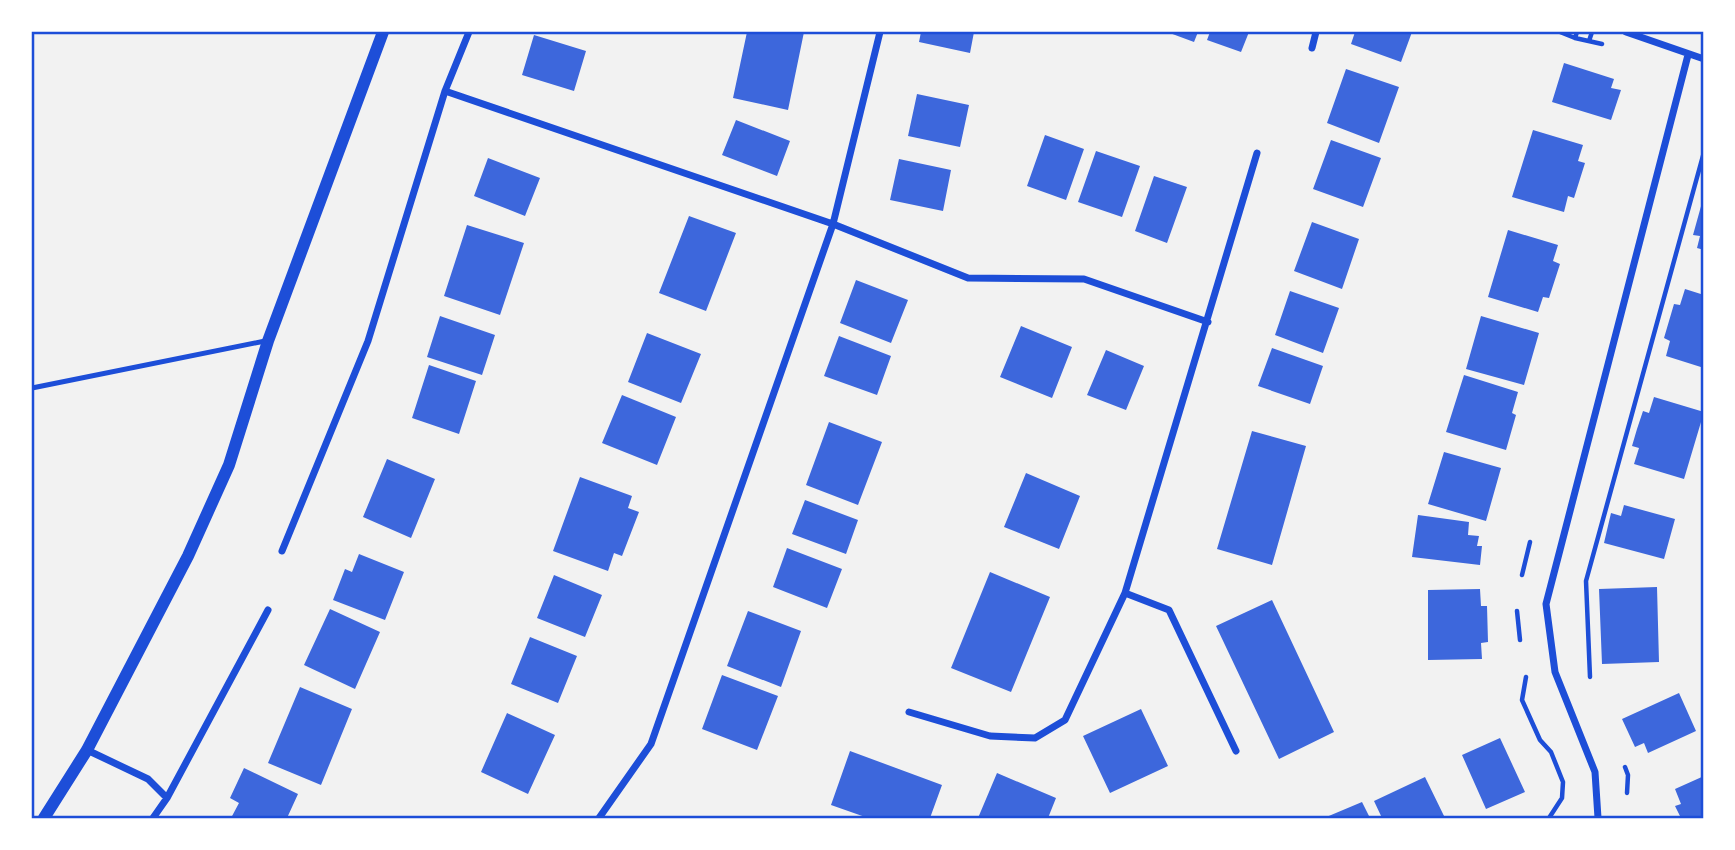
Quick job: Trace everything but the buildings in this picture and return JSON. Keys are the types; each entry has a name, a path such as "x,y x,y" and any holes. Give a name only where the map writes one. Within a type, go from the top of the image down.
{"street":[{"path":"44,818 87,750 188,556 229,466 268,341 383,32"},
{"path":"282,551 368,341 445,92 469,32"},
{"path":"599,818 651,744 833,224 880,32"},
{"path":"1312,48 1316,32"},
{"path":"1626,32 1703,60"},
{"path":"1598,818 1595,772 1555,673 1546,604 1688,55"},
{"path":"445,92 833,224 968,278 1084,279 1208,322"},
{"path":"909,712 990,736 1035,738 1065,720 1125,593 1257,153"},
{"path":"1125,593 1169,610 1236,751"},
{"path":"153,818 167,798 268,610"},
{"path":"87,750 148,779 167,798"}],"lane":[{"path":"32,388 268,341"}],"path":[{"path":"1575,38 1577,32"},
{"path":"1589,41 1592,32"},
{"path":"1594,688 1590,675 1586,581 1703,152"},
{"path":"1623,762 1628,775 1627,804"}]}
